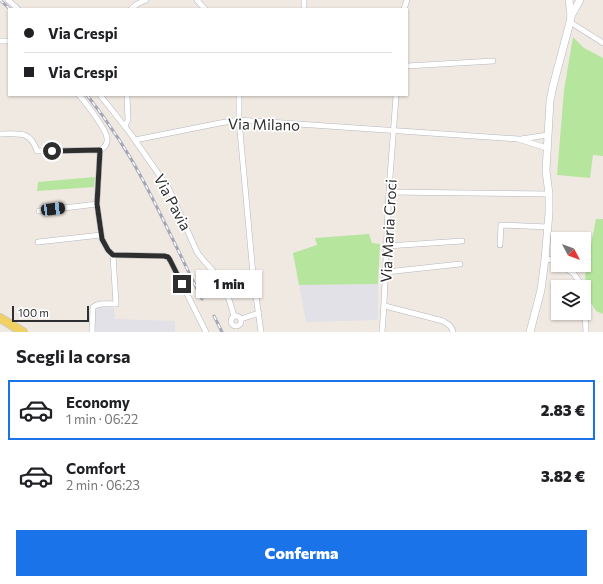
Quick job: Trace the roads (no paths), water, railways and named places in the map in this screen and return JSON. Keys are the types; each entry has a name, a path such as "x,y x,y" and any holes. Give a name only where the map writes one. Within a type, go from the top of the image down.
{"main road":[{"path":"0,318 23,332"}],"street":[{"path":"8,0 17,8"},
{"path":"132,8 146,0"},
{"path":"197,0 204,8"},
{"path":"569,0 571,19 603,43"},
{"path":"530,332 546,259 549,194 546,171 550,101 571,19 580,0"},
{"path":"408,66 493,61"},
{"path":"0,134 20,134 28,136 34,143 37,151 103,149 107,143 107,135 80,96"},
{"name":"Via Pavia","path":"101,96 125,126 169,189 197,252 219,278 229,298 234,316"},
{"path":"125,126 128,120 127,96"},
{"path":"239,96 239,120 253,274 261,332"},
{"name":"Via Maria Croci","path":"382,332 389,192 396,96"},
{"name":"Via Milano","path":"135,140 239,120 518,139"},
{"path":"518,139 548,135"},
{"path":"518,139 547,148"},
{"path":"92,332 93,307 96,304 101,303 116,304 113,255 108,250 102,239 97,204 100,150"},
{"path":"389,192 549,194"},
{"path":"39,211 97,204"},
{"path":"500,245 501,225 548,227"},
{"path":"38,242 101,235"},
{"path":"387,246 462,241"},
{"path":"113,255 168,257 206,332"},
{"path":"546,259 551,260"},
{"path":"386,272 460,264"},
{"path":"571,272 578,280"},
{"path":"384,306 449,324 453,332"},
{"path":"238,326 242,319 259,313"},
{"path":"238,326 232,324 232,319 234,316 239,316 242,319"},
{"path":"585,320 586,332"},
{"path":"238,326 240,332"}],"railway":[{"path":"0,0 9,8"},
{"path":"88,96 118,138 139,172 202,299"},
{"path":"214,316 222,332"}]}
